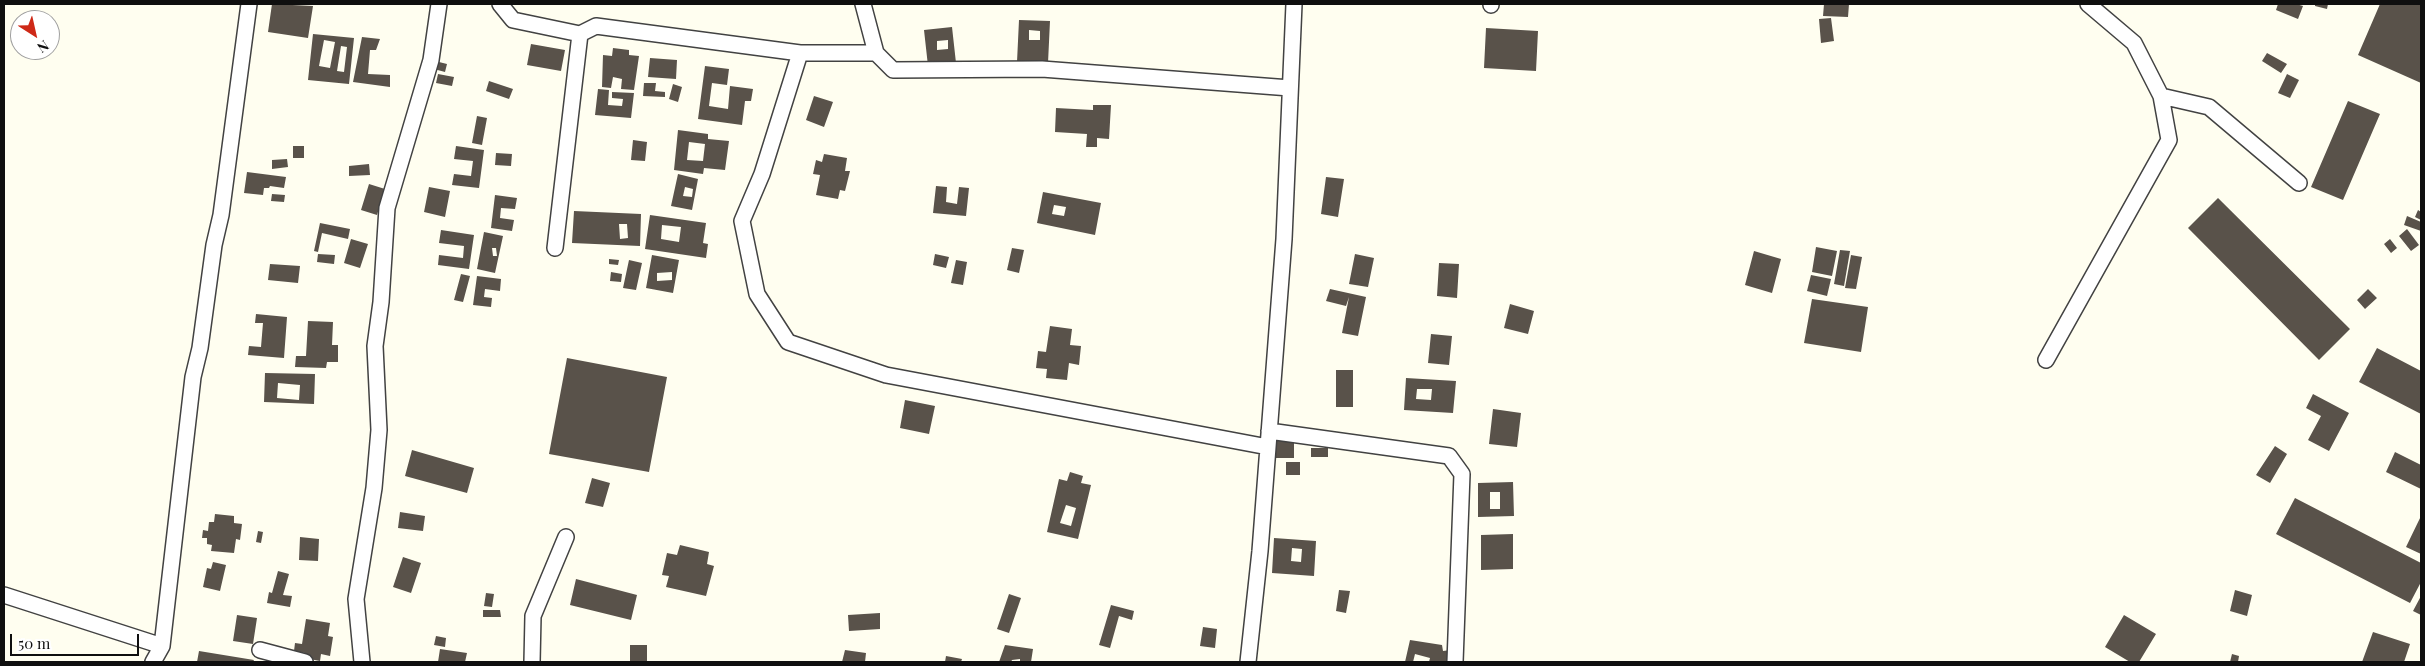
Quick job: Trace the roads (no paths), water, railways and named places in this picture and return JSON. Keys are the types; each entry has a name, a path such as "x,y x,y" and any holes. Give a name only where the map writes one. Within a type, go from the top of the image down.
{"street":[{"path":"153,662 162,646 193,377 200,348 214,245 221,215 250,4"},
{"path":"362,662 356,599 374,488 379,430 375,346 381,302 387,208 431,60 439,4"},
{"path":"500,4 513,20 580,34 596,26 800,54 876,54"},
{"path":"862,4 876,54 893,70 1042,69 1290,88"},
{"path":"1248,662 1260,551 1284,240 1294,4"},
{"path":"2046,360 2169,140 2161,96 2134,43 2088,4"},
{"path":"555,248 580,34"},
{"path":"800,54 762,174 742,221 757,294 788,342 886,375 1268,447"},
{"path":"2161,96 2209,106 2299,183"},
{"path":"1269,431 1448,456 1462,474 1455,662"},
{"path":"532,662 533,616 566,537"},
{"path":"4,594 162,646"},
{"path":"260,650 305,662"}]}
